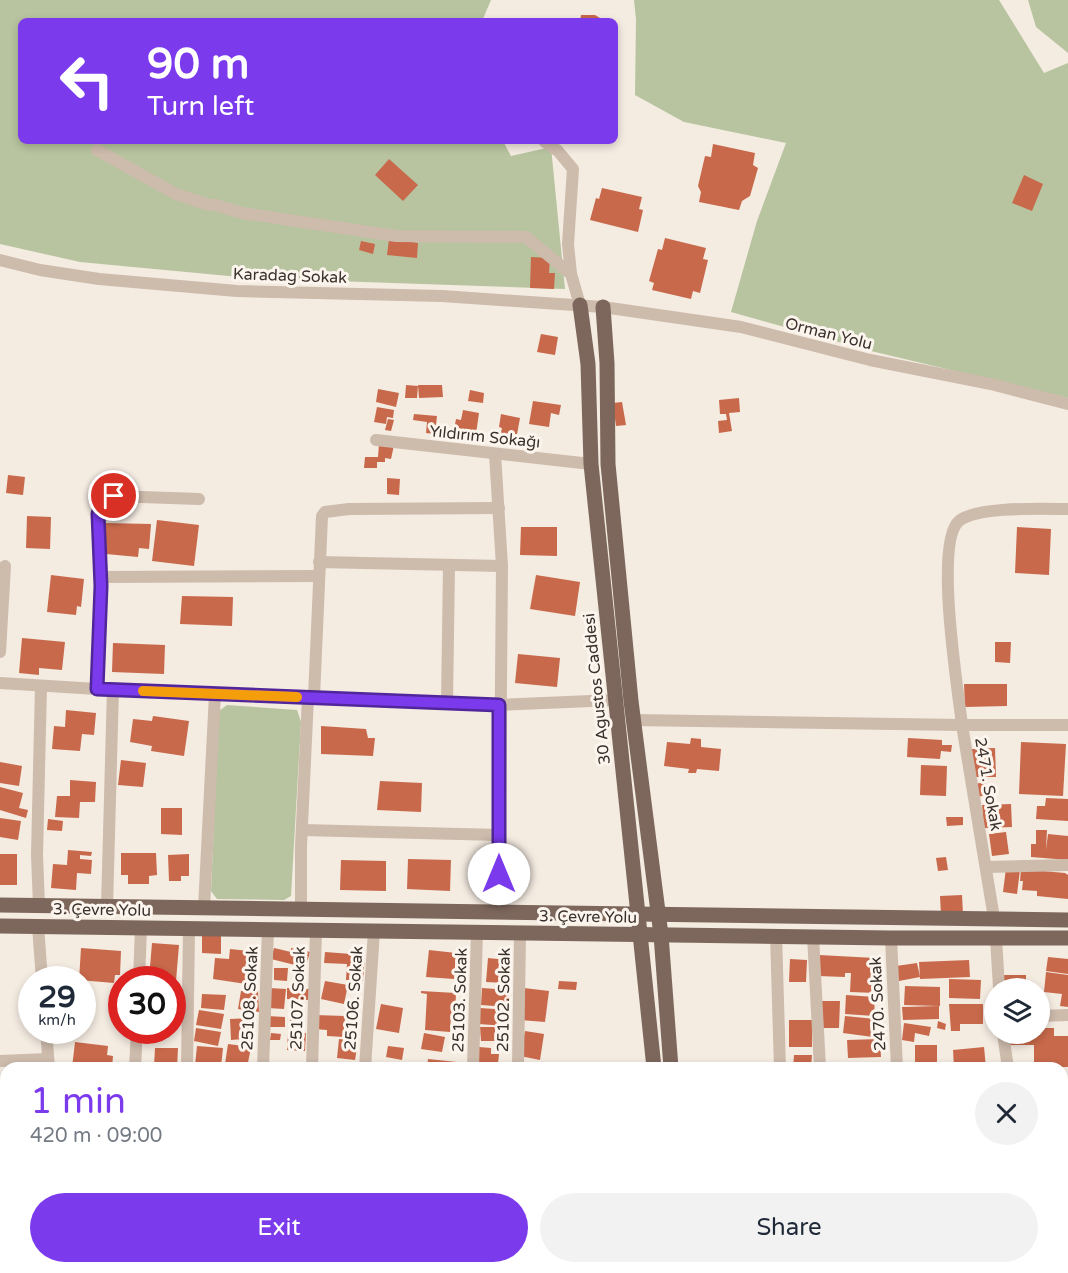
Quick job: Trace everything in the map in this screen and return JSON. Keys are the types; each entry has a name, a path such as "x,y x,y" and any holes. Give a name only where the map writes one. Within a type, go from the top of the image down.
{"main road":[{"name":"30 Agustos Caddesi","path":"580,305 588,364 591,464 653,1062"},
{"name":"30 Agustos Caddesi","path":"603,307 607,363 608,464 633,720 658,914 671,1062"},
{"name":"3. Çevre Yolu","path":"0,905 1068,920"},
{"name":"3. Çevre Yolu","path":"0,926 891,938 1068,938"}],"street":[{"path":"548,144 558,151 573,169 568,244 571,274 580,305"},
{"path":"97,150 176,194 209,205 242,213 396,236 526,237 571,274"},
{"name":"Karadag Sokak","path":"0,260 40,270 99,279 237,291 442,296 580,305"},
{"name":"Orman Yolu","path":"580,305 741,327 870,360 991,384 1068,404"},
{"name":"Yıldırım Sokağı","path":"376,440 591,464"},
{"path":"495,454 502,566 499,912"},
{"path":"97,689 101,577 98,514 102,503 114,496 199,499"},
{"path":"301,909 302,830 322,516 325,512 349,509 499,508"},
{"path":"633,720 962,725 948,608 952,532 959,521 970,515 1011,510 1068,509"},
{"path":"319,562 502,566"},
{"path":"447,703 449,565"},
{"path":"0,652 5,566"},
{"path":"101,577 319,576"},
{"path":"0,683 113,690 499,705 615,700"},
{"path":"39,906 37,855 40,686"},
{"path":"107,907 113,690"},
{"path":"204,908 215,694"},
{"name":"2471. Sokak","path":"994,918 962,725 1068,726"},
{"path":"302,830 499,835"},
{"path":"987,867 1068,864"},
{"path":"38,926 41,966"},
{"path":"140,966 141,927"},
{"path":"187,1062 189,928"},
{"name":"25108. Sokak","path":"263,1062 268,930"},
{"name":"25107. Sokak","path":"312,1062 316,930"},
{"name":"25106. Sokak","path":"365,1062 374,931"},
{"name":"25103. Sokak","path":"473,1062 477,933"},
{"name":"25102. Sokak","path":"518,1062 520,933"},
{"path":"776,935 780,1062"},
{"path":"813,936 820,1062"},
{"name":"2470. Sokak","path":"891,938 897,1062"},
{"path":"996,938 998,978"},
{"path":"1050,1016 1068,1015"},
{"path":"47,1044 49,1062"},
{"path":"135,1062 136,1044"},
{"path":"1004,1044 1007,1062"},
{"path":"0,1061 16,1062"}],"green space":[{"path":"0,0 491,0 483,18 18,18 18,144 505,144 511,156 551,147 565,289 250,278 80,262 0,244"},
{"path":"634,0 999,0 1044,73 1068,63 1068,398 871,351 731,312 757,221 786,143 684,122 635,95"},
{"path":"1028,0 1068,0 1068,53 1036,27"},
{"path":"227,705 297,710 301,722 291,896 284,900 217,899 211,891 219,711"}],"building":[{"path":"581,15 595,15 600,18 580,18"},
{"path":"713,144 755,153 753,165 758,168 750,196 742,201 739,210 699,202 701,192 698,186 705,156 711,157"},
{"path":"389,159 418,185 403,201 375,175"},
{"path":"1024,175 1043,184 1032,211 1012,203"},
{"path":"602,188 642,197 639,209 643,210 638,232 590,220 596,198 599,199"},
{"path":"665,238 706,248 703,259 708,260 700,293 693,291 691,299 652,290 654,283 649,281 658,249 662,250"},
{"path":"389,239 418,243 417,258 387,255"},
{"path":"361,241 375,244 373,254 359,250"},
{"path":"531,257 550,258 549,273 555,273 554,289 530,288"},
{"path":"541,334 558,337 555,355 537,352"},
{"path":"406,385 418,386 417,398 405,398"},
{"path":"418,385 442,385 443,397 419,398"},
{"path":"378,389 399,393 396,407 376,402"},
{"path":"470,390 484,393 483,403 468,401"},
{"path":"739,398 740,412 729,413 732,431 719,433 718,421 727,420 726,414 720,414 719,400"},
{"path":"533,401 561,405 559,415 551,413 549,427 529,424"},
{"path":"622,402 626,425 616,426 613,403"},
{"path":"377,407 394,410 393,418 387,417 386,424 374,422"},
{"path":"463,410 479,413 476,434 454,430 456,419 461,420"},
{"path":"414,414 437,416 435,434 426,433 427,422 413,420"},
{"path":"501,414 520,418 516,440 500,437"},
{"path":"388,419 394,420 391,431 385,430"},
{"path":"379,444 394,445 391,459 385,458 385,462 377,462 377,468 364,468 365,457 378,457"},
{"path":"8,475 25,477 23,495 6,493"},
{"path":"387,478 400,479 399,495 387,494"},
{"path":"27,516 51,517 50,549 26,548"},
{"path":"157,520 199,525 194,566 152,561"},
{"path":"105,523 151,524 149,549 139,548 138,557 106,554"},
{"path":"521,527 557,527 557,556 520,555"},
{"path":"1017,527 1051,529 1049,575 1015,573"},
{"path":"51,575 84,579 81,607 77,606 76,615 47,612"},
{"path":"536,575 580,582 575,616 530,609"},
{"path":"182,596 233,597 232,626 180,624"},
{"path":"22,638 65,642 62,670 39,668 39,675 19,673"},
{"path":"995,642 1011,642 1010,663 995,662"},
{"path":"113,643 165,645 164,674 112,672"},
{"path":"518,654 560,658 557,687 515,683"},
{"path":"964,684 1007,684 1007,706 965,707"},
{"path":"66,710 96,713 94,735 82,734 80,751 52,749 54,726 65,727"},
{"path":"153,716 189,721 184,756 151,751 152,746 130,742 133,719 152,721"},
{"path":"321,726 366,729 368,738 375,738 373,756 321,754"},
{"path":"691,738 701,739 701,747 721,749 719,771 697,769 696,773 688,773 689,769 664,766 667,742 690,744"},
{"path":"908,738 942,740 942,745 952,745 951,752 941,751 940,759 907,757"},
{"path":"1021,742 1066,744 1063,796 1019,794"},
{"path":"995,748 996,777 973,777 972,749"},
{"path":"121,760 146,763 143,787 118,785"},
{"path":"0,762 22,766 19,786 0,783"},
{"path":"921,765 947,766 946,796 920,795"},
{"path":"70,780 96,782 95,802 80,802 79,818 55,817 57,796 70,796"},
{"path":"380,781 422,783 421,812 377,810"},
{"path":"985,782 987,795 977,797 975,784"},
{"path":"0,787 23,793 19,808 28,810 26,818 0,810"},
{"path":"1046,798 1068,799 1068,821 1036,819 1037,806 1045,806"},
{"path":"1011,804 1012,827 984,828 982,805"},
{"path":"161,808 182,808 182,835 161,834"},
{"path":"946,817 963,817 963,825 947,826"},
{"path":"0,818 21,821 18,840 0,837"},
{"path":"48,819 63,821 62,831 47,830"},
{"path":"1036,830 1047,830 1046,850 1048,834 1068,836 1068,860 1031,857 1031,844 1036,844"},
{"path":"1006,832 1009,854 992,856 989,834"},
{"path":"68,850 92,852 91,856 80,855 80,859 92,860 91,874 77,873 76,890 51,888 53,864 67,865"},
{"path":"121,853 156,853 157,875 149,876 149,884 128,884 128,875 121,875"},
{"path":"0,854 17,854 17,885 0,885"},
{"path":"189,854 189,876 181,876 181,881 169,881 168,855"},
{"path":"946,857 948,870 938,871 936,858"},
{"path":"408,859 451,860 450,891 407,889"},
{"path":"341,860 386,861 386,891 340,890"},
{"path":"1006,868 1020,870 1017,894 1003,892"},
{"path":"1021,869 1065,873 1068,875 1068,899 1037,896 1037,891 1022,890"},
{"path":"962,895 963,914 941,915 940,896"},
{"path":"202,934 221,934 221,954 202,953"},
{"path":"152,943 179,945 177,966 150,966"},
{"path":"81,948 121,951 120,966 108,966 108,982 96,981 96,966 80,966"},
{"path":"274,948 291,952 291,948 310,952 305,970 271,959"},
{"path":"230,949 249,951 246,984 213,979 215,958 229,959"},
{"path":"429,950 456,953 454,979 426,977"},
{"path":"325,952 365,955 363,981 346,980 347,964 324,963"},
{"path":"819,955 875,958 874,972 878,973 877,993 850,992 851,973 845,973 845,977 818,976"},
{"path":"1048,957 1068,959 1068,974 1046,971"},
{"path":"488,958 507,960 505,983 486,982"},
{"path":"790,959 807,960 806,982 789,982"},
{"path":"969,960 970,977 920,979 919,962"},
{"path":"917,963 920,977 899,981 896,966"},
{"path":"274,968 288,968 287,981 274,980"},
{"path":"1046,972 1068,975 1068,1007 1060,1006 1062,994 1050,993 1050,978 1045,978"},
{"path":"1003,975 1026,975 1026,978 1003,978"},
{"path":"949,979 981,980 980,999 949,998"},
{"path":"325,981 348,985 344,1004 321,999"},
{"path":"559,981 577,982 576,990 558,989"},
{"path":"905,986 940,987 940,1006 904,1005"},
{"path":"269,988 286,989 284,1009 268,1008"},
{"path":"287,988 310,989 309,1000 287,999"},
{"path":"482,988 509,990 508,1007 481,1005"},
{"path":"524,988 549,991 545,1022 520,1020"},
{"path":"258,990 259,1012 238,1009 241,991"},
{"path":"421,991 456,993 455,1015 451,1015 450,1032 425,1030 427,994"},
{"path":"202,994 226,995 224,1010 201,1008"},
{"path":"846,995 875,997 874,1016 845,1014"},
{"path":"821,1001 840,1001 839,1028 820,1028"},
{"path":"381,1004 403,1008 399,1033 376,1029"},
{"path":"949,1004 983,1004 983,1024 960,1024 960,1031 951,1031"},
{"path":"939,1006 939,1019 903,1020 902,1007"},
{"path":"480,1008 509,1010 507,1026 478,1024"},
{"path":"199,1010 224,1014 221,1029 196,1025"},
{"path":"315,1015 345,1016 344,1037 327,1036 327,1030 314,1029"},
{"path":"267,1016 285,1017 285,1027 267,1027"},
{"path":"845,1016 875,1019 873,1037 843,1033"},
{"path":"252,1018 253,1030 243,1031 243,1039 231,1040 230,1019"},
{"path":"290,1019 304,1019 303,1026 290,1026"},
{"path":"789,1020 812,1020 812,1047 789,1047"},
{"path":"938,1021 946,1024 945,1030 937,1028"},
{"path":"904,1023 931,1027 929,1036 915,1033 914,1042 902,1040"},
{"path":"480,1027 495,1027 495,1041 481,1041"},
{"path":"196,1028 221,1032 218,1046 194,1041"},
{"path":"1050,1028 1054,1028 1054,1036 1068,1036 1068,1062 1034,1062 1034,1045 1009,1045 1050,1044"},
{"path":"525,1031 544,1034 540,1060 520,1056"},
{"path":"288,1032 306,1033 305,1051 287,1050"},
{"path":"271,1033 281,1034 280,1040 270,1040"},
{"path":"424,1033 445,1037 442,1052 421,1049"},
{"path":"452,1035 465,1036 464,1043 452,1043"},
{"path":"339,1039 358,1041 355,1060 337,1058"},
{"path":"880,1039 881,1057 848,1058 847,1040"},
{"path":"75,1044 108,1046 107,1055 113,1056 112,1062 73,1062"},
{"path":"228,1044 251,1047 248,1062 225,1062"},
{"path":"915,1045 937,1045 937,1062 915,1062"},
{"path":"197,1046 223,1048 222,1062 195,1062"},
{"path":"388,1046 404,1048 402,1060 386,1057"},
{"path":"479,1047 491,1048 491,1054 499,1054 498,1062 478,1062"},
{"path":"984,1047 985,1062 954,1062 953,1050"},
{"path":"155,1048 178,1048 177,1062 154,1062"},
{"path":"794,1055 812,1055 811,1062 793,1062"},
{"path":"428,1059 457,1062 428,1062"}],"slow traffic":[{"path":"143,691 297,697"}],"route":[{"path":"114,496 102,503 98,514 101,586 97,689 499,705 499,874"}]}
